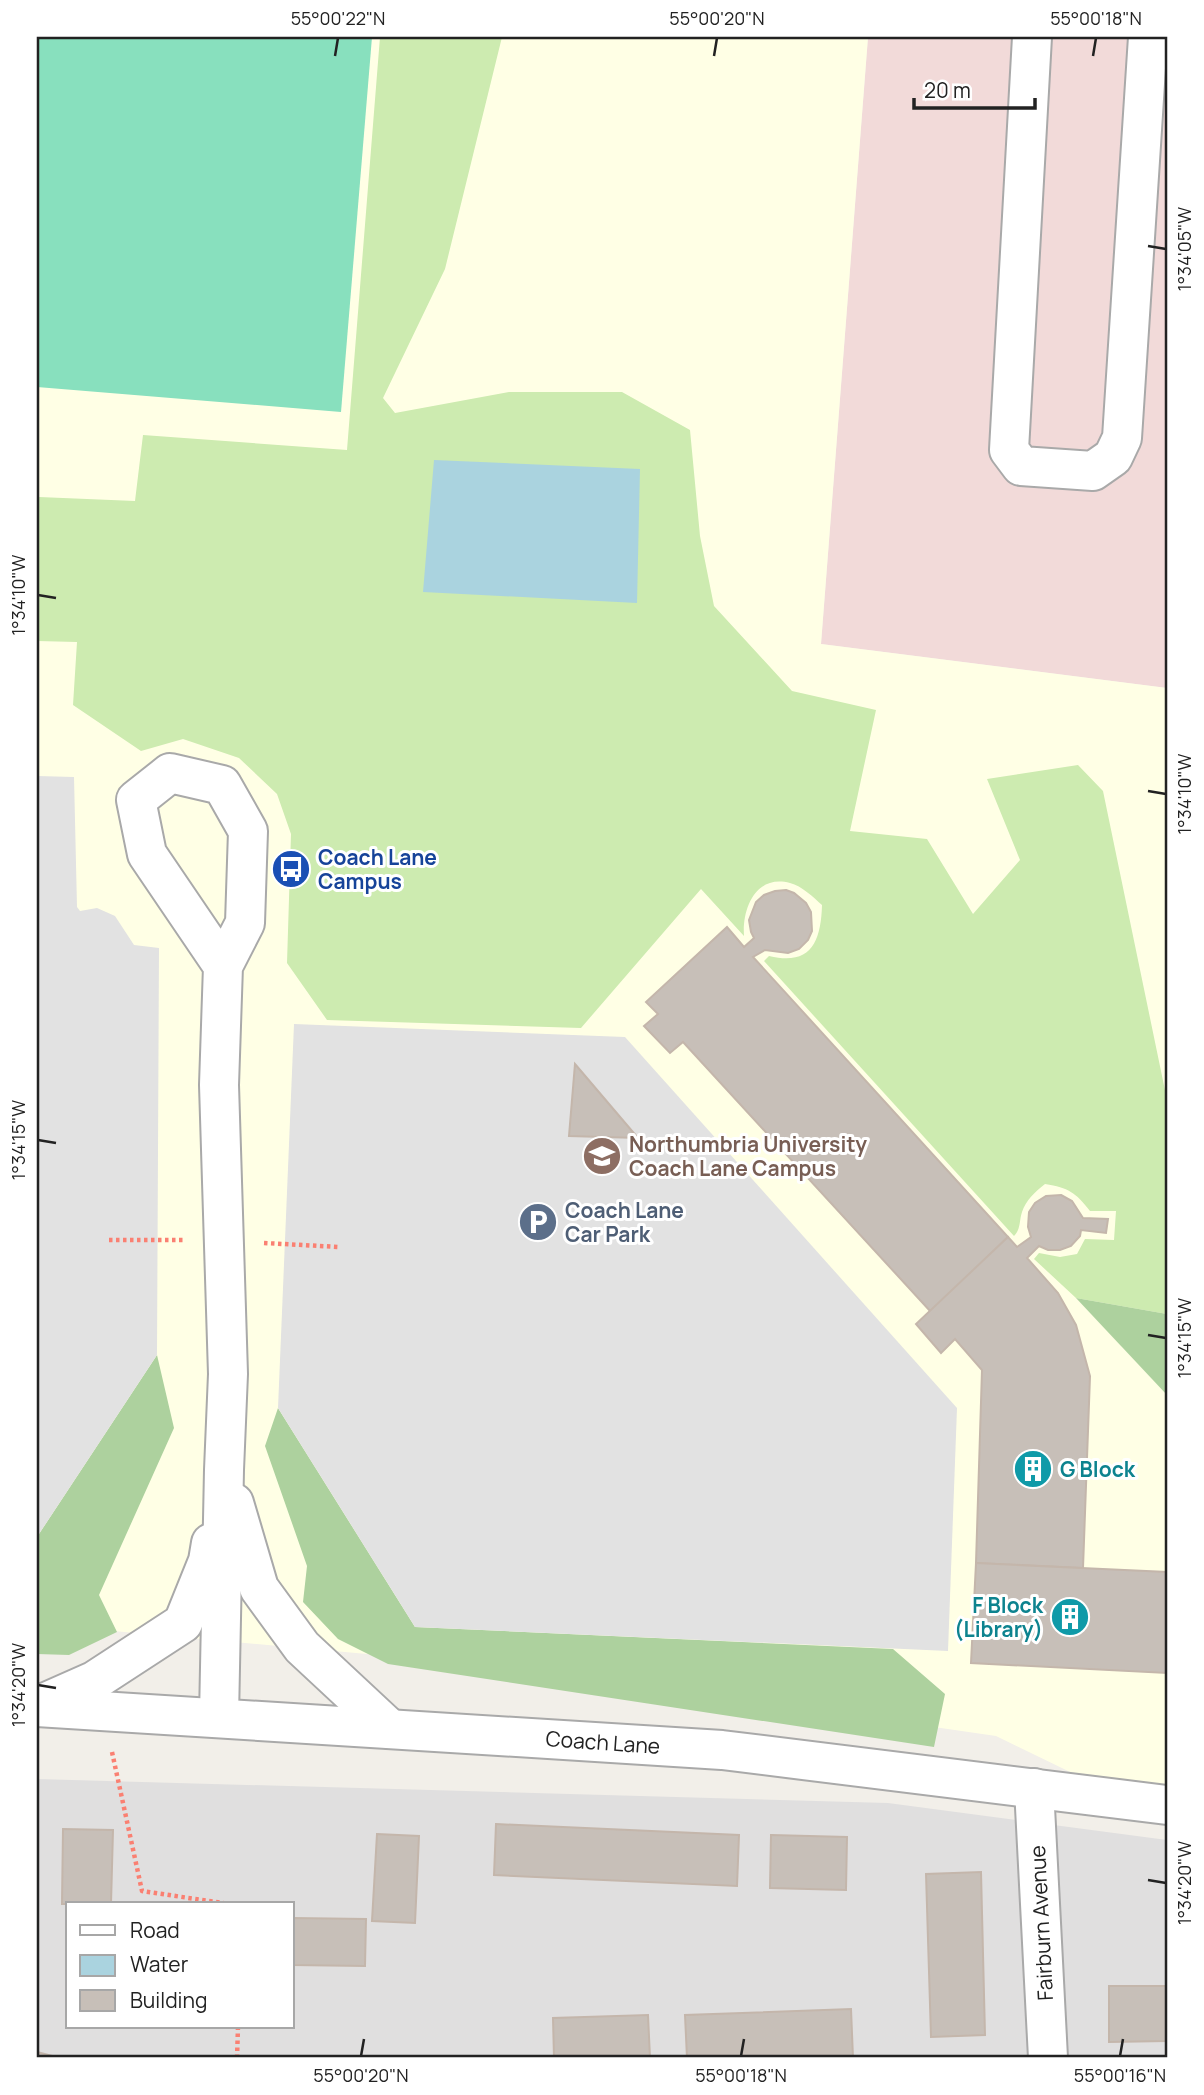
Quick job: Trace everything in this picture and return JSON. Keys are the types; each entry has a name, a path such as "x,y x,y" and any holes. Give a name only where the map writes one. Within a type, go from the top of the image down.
{"street":[{"path":"1032,37 1009,450 1021,466 1093,471 1113,457 1122,438 1148,37"},
{"path":"219,1717 223,1470 228,1374 219,1085 223,966"},
{"path":"37,1707 94,1681 183,1623 208,1561 223,1470"},
{"path":"223,1470 260,1588 302,1647 390,1728"},
{"name":"Coach Lane","path":"37,1707 722,1750 1167,1805"},
{"name":"Fairburn Avenue","path":"1034,1788 1048,2058"}],"path":[{"path":"109,1240 224,1241 339,1247"},
{"path":"103,1710 142,1891 216,1902"},
{"path":"237,2058 238,2028"}],"shaded area":[{"name":"Northumbria University Coach Lane Campus","path":"37,37 868,37 821,644 1167,688 1167,1819 996,1736 542,1670 37,1624"},
{"path":"868,37 1167,37 1167,688 821,644"},
{"path":"37,776 74,777 77,907 80,911 97,908 115,916 134,945 159,948 157,1355 37,1537"},
{"name":"Coach Lane Car Park","path":"294,1024 625,1037 957,1408 948,1651 415,1627 278,1408"},
{"path":"37,1779 888,1803 1167,1840 1167,2058 37,2058"}],"green space":[{"path":"37,37 372,37 341,412 37,387"},
{"path":"380,37 502,37 445,269 383,398 395,413 509,392 622,392 690,430 700,536 714,606 792,691 876,710 850,831 927,839 973,914 1020,860 987,779 1078,765 1103,791 1167,1100 1167,1314 1076,1298 1034,1259 1039,1253 1060,1257 1077,1254 1085,1239 1114,1240 1116,1211 1090,1211 1071,1192 1045,1184 1026,1204 1014,1236 764,961 769,956 794,958 804,954 816,940 822,905 799,887 778,882 760,888 749,905 744,936 701,889 581,1028 327,1020 287,963 291,834 277,794 239,758 183,739 141,751 73,705 77,642 37,641 39,497 135,501 143,435 347,450"},
{"path":"1076,1298 1167,1314 1167,1395"},
{"path":"157,1355 174,1428 99,1595 117,1632 69,1655 37,1654 37,1537"},
{"path":"278,1408 415,1627 893,1649 945,1694 934,1747 388,1664 338,1639 303,1602 307,1566 265,1446"}],"water":[{"path":"434,460 640,469 637,603 423,592"}],"building":[{"path":"786,890 806,903 811,912 812,931 808,940 799,949 788,953 765,950 753,957 1008,1237 931,1312 683,1042 670,1053 644,1026 658,1014 646,1002 727,927 744,947 754,938 749,920 756,902 764,895"},
{"path":"575,1064 638,1138 569,1136"},
{"name":"G Block","path":"1061,1195 1072,1201 1083,1218 1108,1219 1106,1233 1081,1230 1080,1236 1071,1246 1048,1250 1039,1246 1027,1258 1058,1293 1076,1325 1090,1376 1083,1568 976,1563 982,1370 955,1339 941,1353 916,1324 1008,1237 1017,1247 1031,1237 1028,1227 1029,1212 1035,1203 1046,1196"},
{"name":"F Block (Library)","path":"976,1563 1167,1572 1167,1673 971,1663"},
{"path":"496,1824 739,1835 737,1886 494,1875"},
{"path":"63,1829 113,1830 111,1902 62,1904"},
{"path":"377,1834 419,1836 415,1923 372,1921"},
{"path":"771,1835 847,1837 846,1890 770,1888"},
{"path":"981,1872 985,2035 931,2037 926,1874"},
{"path":"294,1918 366,1919 365,1966 294,1965"},
{"path":"1109,1986 1167,1986 1167,2041 1109,2042"},
{"path":"851,2009 853,2058 687,2058 685,2015"},
{"path":"648,2015 650,2058 554,2058 553,2018"},
{"path":"37,2052 60,2058 37,2058"}],"place":[{"name":"Coach Lane Campus","path":"291,869"},
{"name":"Northumbria University Coach Lane Campus","path":"602,1156"},
{"name":"Coach Lane Car Park","path":"538,1222"},
{"name":"G Block","path":"1033,1469"},
{"name":"F Block (Library)","path":"1070,1617"}]}
